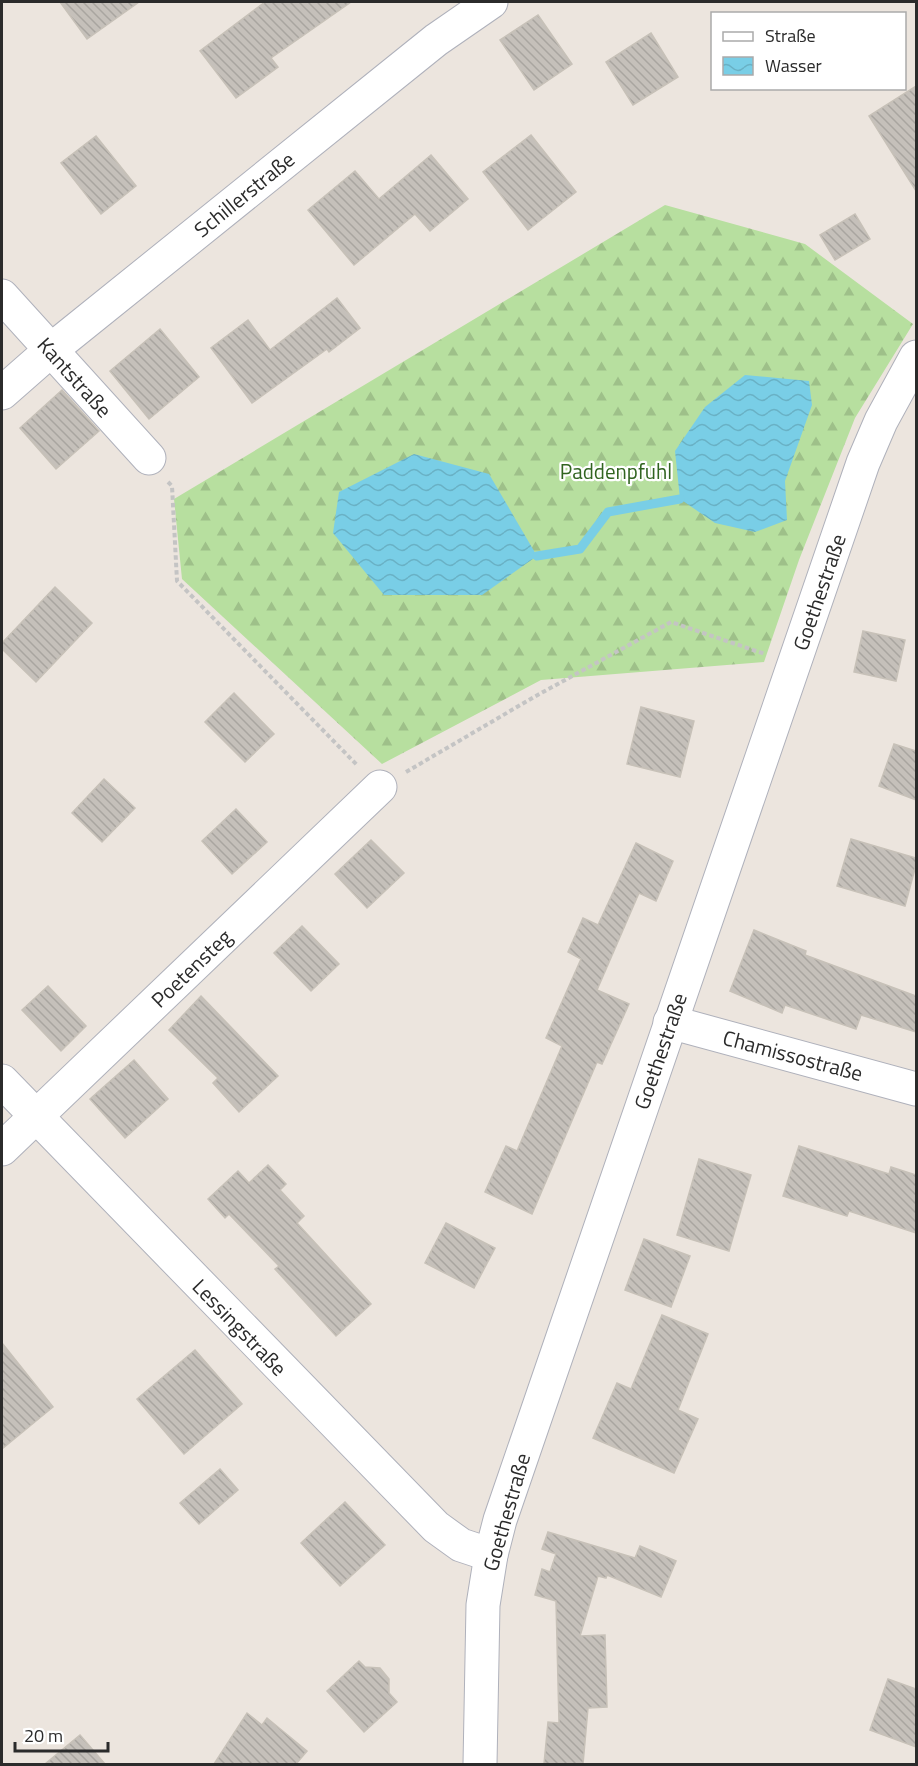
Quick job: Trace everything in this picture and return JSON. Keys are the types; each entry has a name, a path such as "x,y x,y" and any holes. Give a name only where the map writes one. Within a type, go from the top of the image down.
{"street":[{"name":"Schillerstraße","path":"2,393 51,350 436,40 491,2"},
{"name":"Kantstraße","path":"2,296 149,459"},
{"name":"Goethestraße","path":"480,1764 483,1605 491,1555 500,1520 863,463 890,404 916,357"},
{"name":"Poetensteg","path":"2,1149 380,787"},
{"name":"Chamissostraße","path":"670,1022 916,1089"},
{"name":"Lessingstraße","path":"2,1081 436,1527 461,1545 491,1555"}],"path":[{"path":"149,459 172,486 177,581 380,787 534,697 671,622 794,664"}],"green space":[{"name":"Paddenpfuhl","path":"665,205 805,244 913,324 855,418 799,560 764,662 541,680 382,764 182,579 174,499"}],"water":[{"path":"745,375 809,381 812,405 785,481 787,520 755,532 715,523 680,499 675,451 705,407"},
{"path":"414,454 489,474 537,556 482,595 384,595 333,533 339,492"}],"building":[{"path":"60,2 139,2 87,39"},
{"path":"265,2 351,2 271,58 278,67 236,98 200,51"},
{"path":"538,15 572,64 534,90 500,40"},
{"path":"651,33 678,77 633,105 606,62"},
{"path":"916,86 916,191 869,116"},
{"path":"531,135 576,192 528,230 483,172"},
{"path":"96,136 136,186 101,214 61,163"},
{"path":"431,155 468,199 430,231 415,214 354,265 308,210 355,171 379,199"},
{"path":"855,214 870,239 835,260 820,235"},
{"path":"337,298 360,328 329,352 327,349 252,403 211,348 248,320 270,350"},
{"path":"160,329 199,377 149,419 110,371"},
{"path":"62,390 99,431 56,469 20,428"},
{"path":"55,587 92,623 36,682 2,649 2,643"},
{"path":"863,631 905,640 896,681 854,672"},
{"path":"234,693 274,734 245,762 205,722"},
{"path":"641,707 694,721 680,777 627,764"},
{"path":"894,744 916,751 916,800 879,786"},
{"path":"104,779 135,808 102,842 72,813"},
{"path":"236,809 267,842 232,874 202,841"},
{"path":"851,839 916,858 905,906 837,886"},
{"path":"371,840 404,873 367,908 335,874"},
{"path":"636,843 673,861 656,901 639,893 597,990 629,1004 602,1064 597,1062 532,1214 485,1192 506,1146 517,1151 562,1046 546,1038 581,959 568,952 583,918 598,925"},
{"path":"302,926 339,964 311,991 274,953"},
{"path":"754,930 806,951 805,955 916,996 916,1032 861,1015 856,1029 785,1005 782,1013 730,991"},
{"path":"48,986 86,1026 61,1051 22,1010"},
{"path":"201,996 278,1076 239,1112 213,1083 218,1078 169,1030"},
{"path":"134,1060 168,1099 125,1138 90,1099"},
{"path":"799,1146 889,1174 891,1167 916,1175 916,1233 849,1211 847,1216 783,1196"},
{"path":"699,1159 751,1175 729,1251 677,1235"},
{"path":"268,1165 286,1184 280,1190 304,1216 297,1223 371,1304 336,1336 275,1269 279,1266 229,1214 225,1218 208,1199 238,1171 249,1183"},
{"path":"446,1223 495,1248 474,1288 425,1263"},
{"path":"644,1239 690,1256 671,1307 625,1290"},
{"path":"662,1315 708,1334 678,1410 698,1419 674,1473 593,1438 617,1383 631,1389"},
{"path":"2,1343 53,1407 2,1449"},
{"path":"195,1350 242,1404 184,1454 137,1399"},
{"path":"220,1469 238,1490 199,1524 180,1503"},
{"path":"345,1502 385,1545 340,1586 301,1543"},
{"path":"548,1532 635,1558 640,1546 676,1561 661,1597 607,1575 606,1578 598,1576 580,1636 605,1635 607,1707 588,1708 583,1764 544,1764 548,1722 559,1723 556,1601 535,1595 542,1569 550,1572 556,1554 542,1549"},
{"path":"359,1661 365,1667 380,1668 389,1679 389,1693 397,1702 364,1732 327,1691"},
{"path":"888,1679 916,1689 916,1747 870,1730"},
{"path":"247,1713 262,1725 267,1718 307,1751 296,1764 214,1764"},
{"path":"80,1735 105,1764 45,1764"}],"waterway":[{"path":"537,556 580,549 608,512 680,499"}]}
